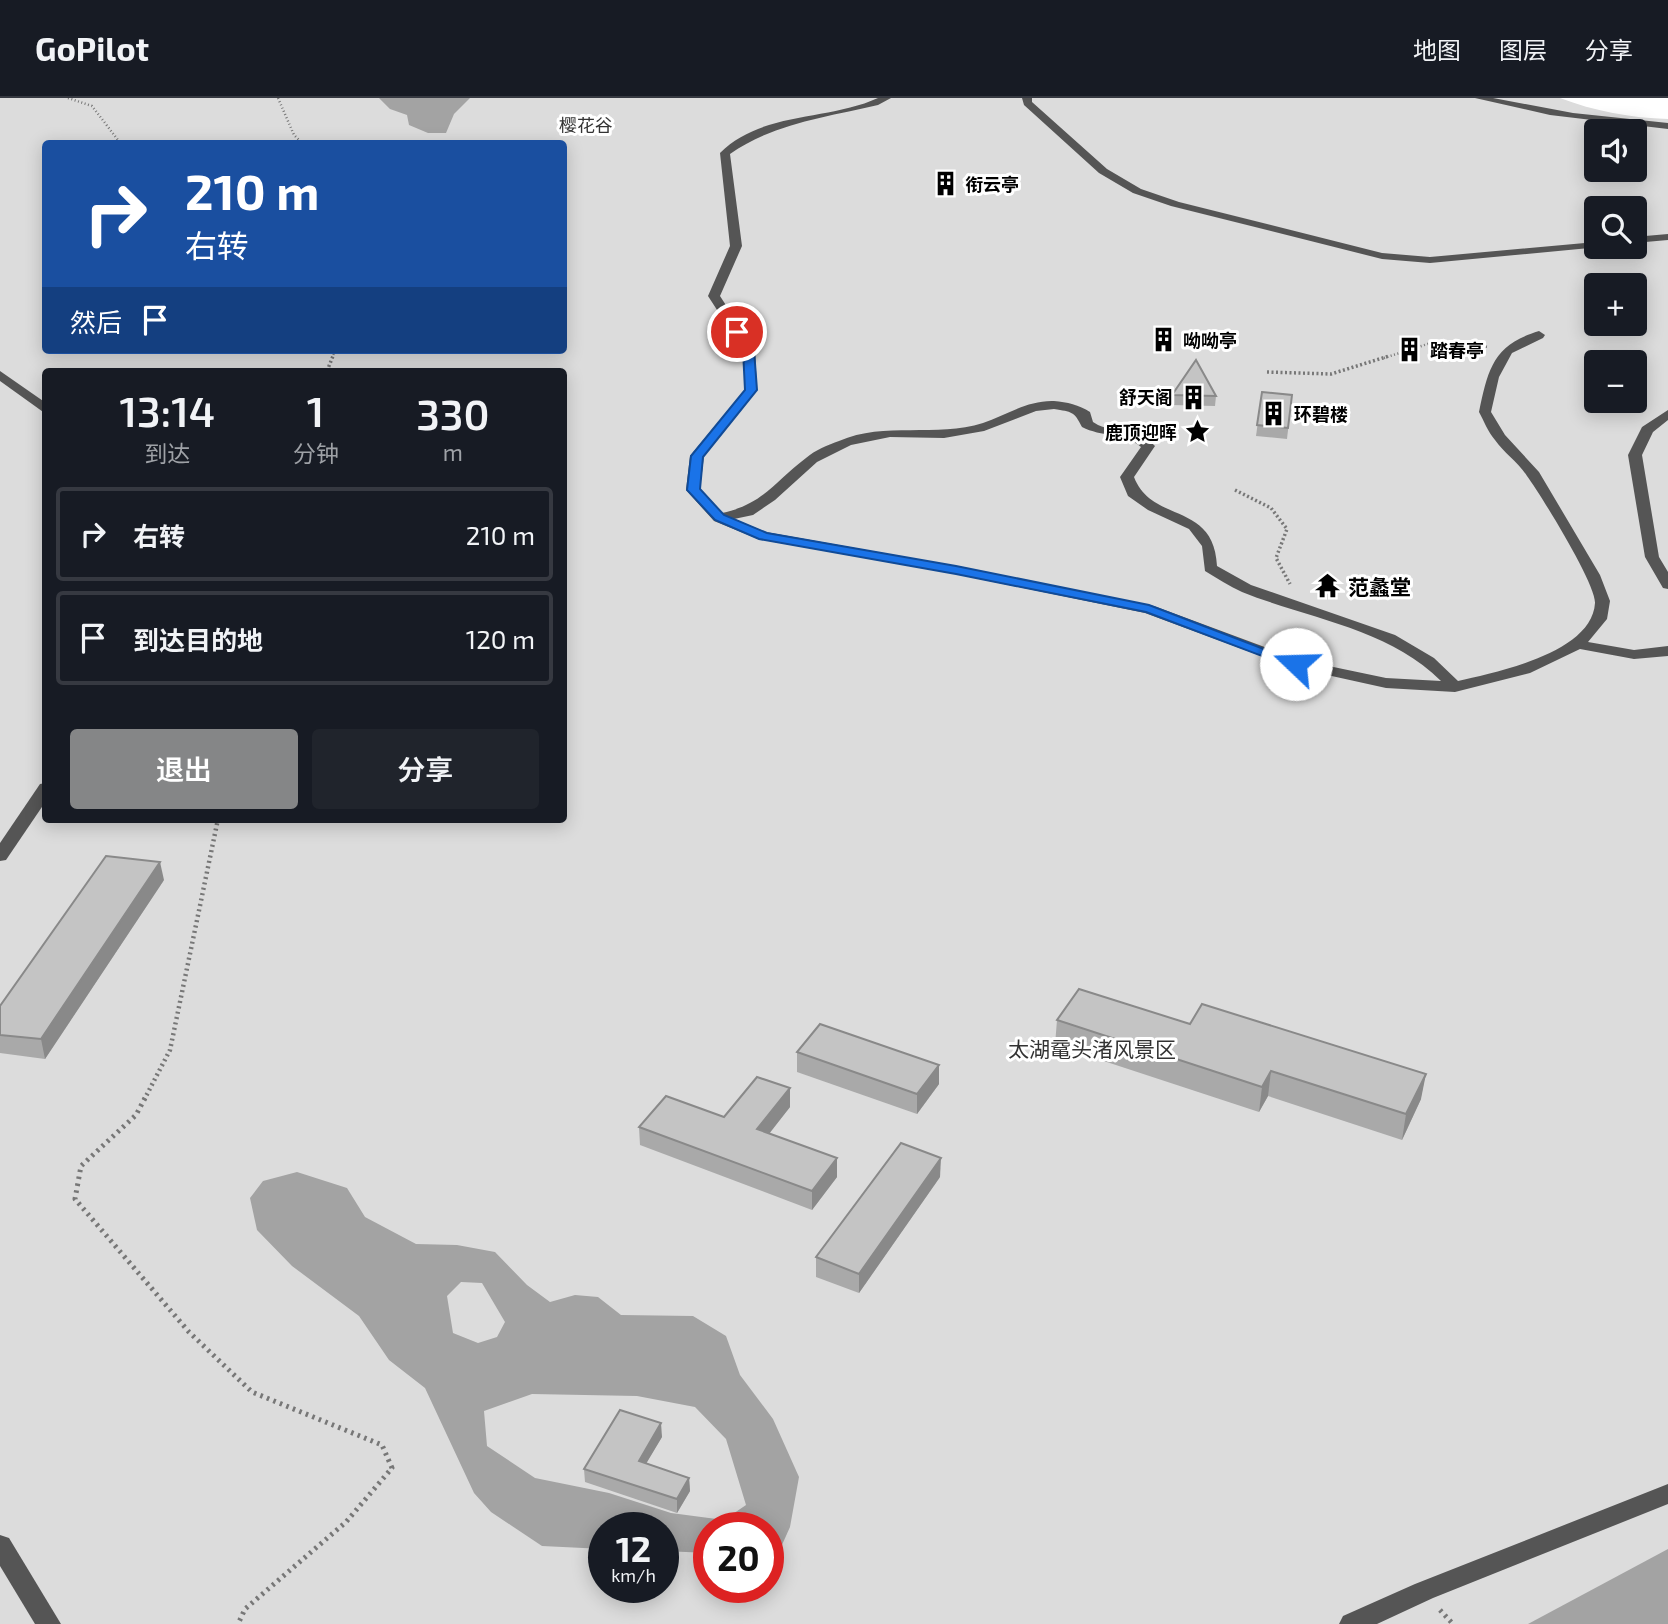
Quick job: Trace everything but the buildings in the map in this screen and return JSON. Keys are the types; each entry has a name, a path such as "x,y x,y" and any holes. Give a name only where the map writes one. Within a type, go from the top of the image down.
{"lane":[{"path":"886,98 762,131 737,143 725,153 736,246 714,296 749,350 751,390 697,456 693,490 719,517 763,536 956,570 1149,609 1296,664 1386,683 1455,687 1524,670 1578,644 1599,619 1603,601 1593,575 1532,472 1499,437 1485,412 1493,377 1507,351 1539,335"},
{"path":"1027,98 1027,103 1103,171 1137,191 1175,204 1382,256 1418,259 1478,258 1584,245"},
{"path":"1480,98 1531,110 1602,121 1668,126"},
{"path":"1647,239 1668,237"},
{"path":"0,375 42,407"},
{"path":"719,517 748,512 770,497 812,459 847,442 890,433 944,434 984,426 1034,407 1054,405 1074,408 1086,415 1087,424 1105,432 1125,433 1141,439 1148,446 1127,477 1133,493 1153,507 1194,526 1209,546 1210,568 1246,588 1390,638 1429,661 1455,687"},
{"path":"1668,415 1647,430 1635,455 1652,557 1668,585"},
{"path":"1578,644 1617,655 1650,656 1668,651"},
{"path":"0,856 42,794"},
{"path":"1352,1624 1423,1591 1668,1493"},
{"path":"0,1545 48,1624"}],"path":[{"path":"68,98 92,106 118,140"},
{"path":"278,98 294,135 299,140"},
{"path":"1267,372 1331,374 1437,341 1507,351"},
{"path":"1235,490 1271,508 1287,529 1276,558 1289,584 1319,601 1325,616"},
{"path":"217,823 170,1050 136,1115 80,1166 75,1199 189,1332 251,1392 382,1445 391,1468 346,1522 245,1609 238,1624"}],"green space":[{"name":"太湖鼋头渚风景区","path":"0,98 1560,98 1613,113 1668,119 1668,1624 0,1624"}],"shaded area":[{"path":"379,98 470,98 454,114 446,133 428,133 409,125 407,115 390,109"},
{"path":"297,1172 347,1188 365,1217 416,1244 457,1245 495,1252 527,1285 550,1302 575,1295 598,1297 621,1315 693,1316 726,1336 740,1375 773,1419 799,1477 790,1527 784,1540 784,1512 736,1512 746,1505 726,1439 695,1407 637,1396 532,1394 484,1411 487,1446 535,1478 609,1493 668,1512 588,1512 588,1548 542,1546 491,1512 474,1493 425,1388 389,1360 359,1316 292,1266 257,1230 250,1198 263,1181","holes":["461,1282 482,1283 505,1322 497,1337 478,1343 453,1333 447,1296"]},
{"path":"679,1514 693,1516 693,1552 679,1552"},
{"path":"1668,1549 1668,1624 1528,1624"}],"place":[{"name":"衔云亭","path":"945,184"},
{"name":"呦呦亭","path":"1163,340"},
{"name":"踏春亭","path":"1410,350"},
{"name":"舒天阁","path":"1193,397"},
{"name":"环碧楼","path":"1274,414"},
{"name":"鹿顶迎晖","path":"1197,432"},
{"name":"范蠡堂","path":"1328,586"}],"route":[{"path":"737,332 749,350 751,390 697,456 693,490 719,517 763,536 956,570 1149,609 1296,664"}],"park label":[{"name":"樱花谷","path":"586,125"}]}
